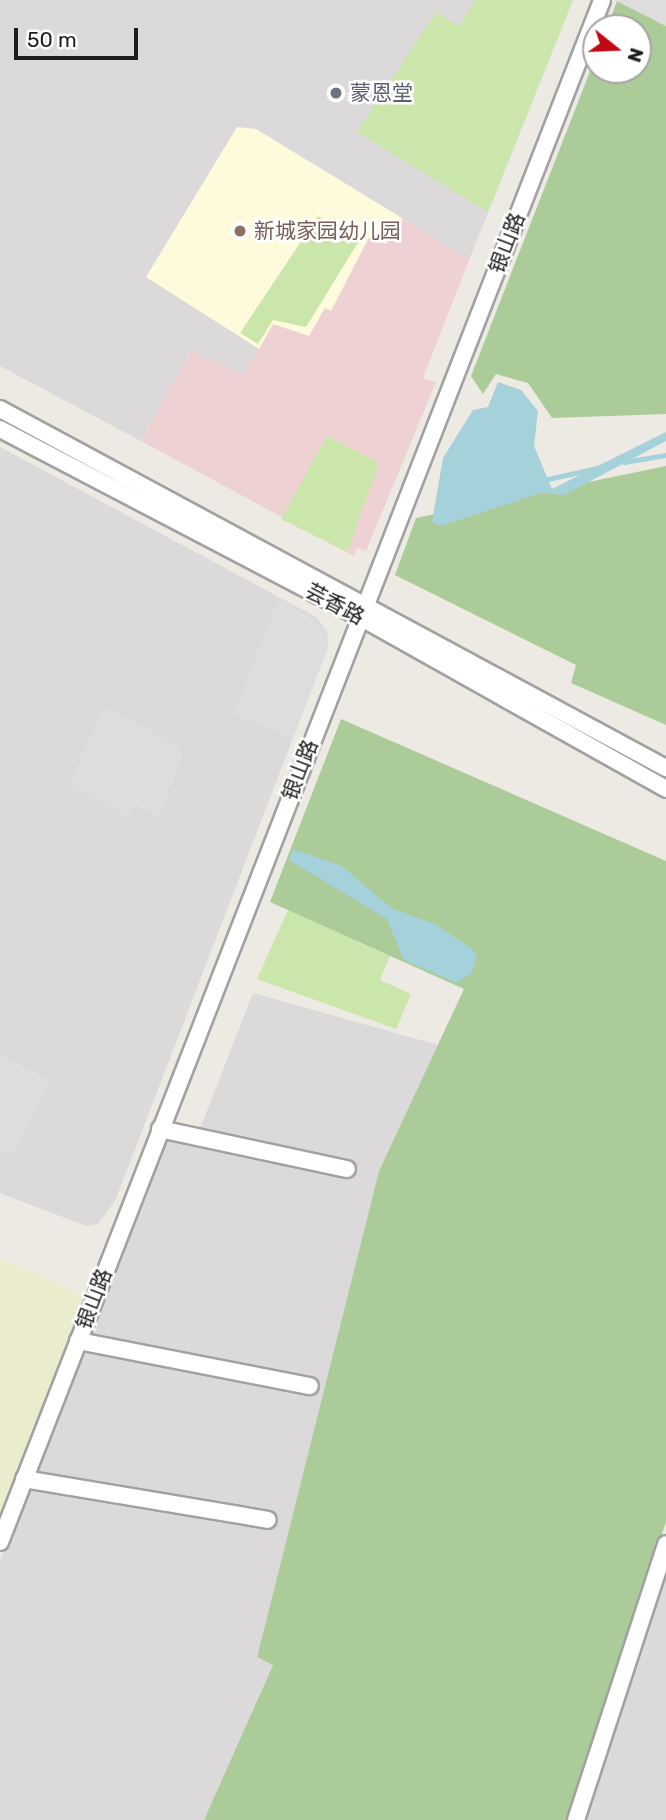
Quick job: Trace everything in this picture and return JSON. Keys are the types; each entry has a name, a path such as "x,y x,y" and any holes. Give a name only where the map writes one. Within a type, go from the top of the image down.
{"street":[{"name":"银山路","path":"0,1542 602,0"},
{"name":"芸香路","path":"0,409 366,601 666,768"},
{"name":"芸香路","path":"0,429 360,617 666,789"},
{"path":"160,1129 347,1169"},
{"path":"78,1341 310,1386"},
{"path":"24,1479 268,1520"},
{"path":"576,1820 666,1544"}],"shaded area":[{"path":"0,0 573,0 469,260 402,218 369,237 331,311 309,336 273,324 244,374 191,351 141,441 0,366"},
{"path":"615,0 666,0 666,26 652,19 652,14 642,14"},
{"path":"237,127 256,129 402,218 386,244 369,237 331,311 325,308 309,336 273,324 259,349 146,277"},
{"path":"402,218 469,260 423,378 436,382 366,551 357,548 354,556 141,441 191,351 244,374 273,324 331,310 370,236 386,244"},
{"path":"0,447 316,617 327,631 328,647 115,1201 98,1224 86,1226 0,1193"},
{"path":"279,597 327,631 328,647 293,738 233,715"},
{"path":"104,707 178,745 183,753 159,818 135,804 129,817 68,786"},
{"path":"253,993 438,1045 379,1171 257,1657 273,1664 204,1820 0,1820 0,1561 164,1137 196,1139"},
{"path":"0,1054 51,1081 11,1158 0,1152"},
{"path":"666,1567 666,1820 583,1820"}],"green space":[{"path":"475,0 573,0 488,212 357,132 436,12 459,26"},
{"path":"617,1 642,14 612,14"},
{"path":"652,19 666,26 666,414 552,418 528,383 496,374 483,394 471,376 585,84 652,84"},
{"path":"318,216 359,241 306,327 273,320 258,344 240,333"},
{"path":"327,436 379,463 347,552 281,519"},
{"path":"666,466 666,725 571,683 576,665 395,575 416,518"},
{"path":"341,719 666,861 666,1522 566,1820 204,1820 273,1665 257,1657 379,1171 464,989 270,902"},
{"path":"288,910 390,956 380,980 411,994 396,1029 257,979"},
{"path":"0,1258 88,1297 0,1525"}],"water":[{"path":"498,382 521,390 538,411 534,446 552,489 666,432 666,441 564,495 541,493 441,526 432,522 443,458 473,410 488,407"},
{"path":"293,849 342,866 391,908 437,925 472,949 477,956 472,973 456,983 403,959 387,919 289,860"}],"waterway":[{"path":"624,462 666,455"},
{"path":"539,481 615,464"}],"place":[{"name":"蒙恩堂","path":"336,93"},
{"name":"新城家园幼儿园","path":"240,231"}]}
